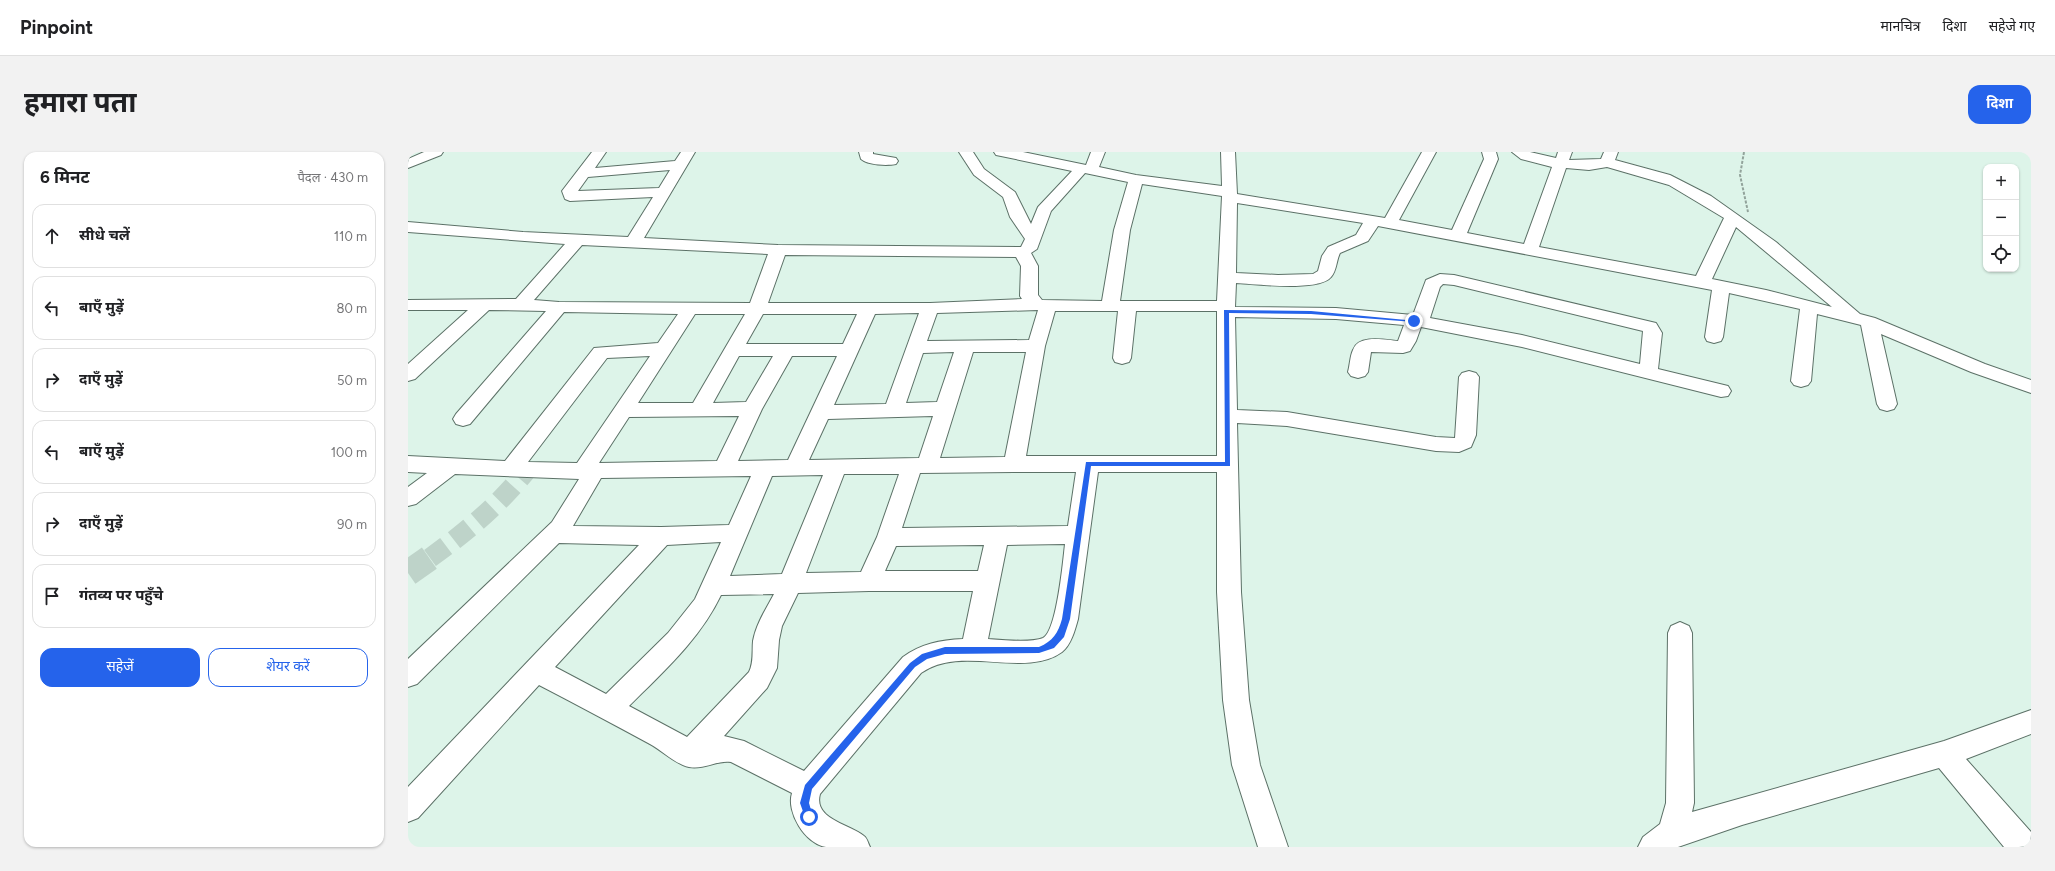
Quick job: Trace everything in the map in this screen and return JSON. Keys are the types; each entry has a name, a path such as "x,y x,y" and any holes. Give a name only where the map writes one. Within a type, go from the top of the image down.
{"street":[{"path":"599,152 570,191 570,196 664,192"},
{"path":"634,242 688,152"},
{"path":"866,152 866,156 868,158 891,161"},
{"path":"966,152 979,172 1010,195 1018,217 1033,239"},
{"path":"1026,256 1049,204 1087,169 1098,152"},
{"path":"1228,152 1229,194 1226,309 1229,592 1236,700 1246,765 1273,847"},
{"path":"1390,223 1429,152"},
{"path":"1458,236 1491,159 1489,152"},
{"path":"1519,152 1534,159 1563,158 1596,165 1609,157 1683,186 1732,218 1862,320 1887,404"},
{"path":"408,164 431,153"},
{"path":"1008,153 1087,169 1390,223 1702,282 1809,306 1862,320 1966,363 2031,387"},
{"path":"1530,250 1563,158"},
{"path":"584,173 680,165"},
{"path":"1110,306 1122,230 1136,178"},
{"path":"1702,282 1732,218"},
{"path":"1227,278 1295,281 1316,278 1324,275 1330,253 1362,238 1373,220"},
{"path":"408,227 523,238 634,242 778,250 1020,252 1026,256 1030,263 1029,296 1042,305"},
{"path":"521,304 577,240"},
{"path":"699,409 757,309 778,250"},
{"path":"1358,372 1362,348 1370,346 1403,346 1417,321 1432,284 1436,280 1445,278 1635,322 1650,327 1653,333 1648,373"},
{"path":"1714,337 1721,286"},
{"path":"408,375 485,304"},
{"path":"408,305 521,304 560,307 690,309 930,308 1042,305 1128,306 1311,313 1417,321 1523,342 1721,391"},
{"path":"1014,464 1036,346 1042,305"},
{"path":"1122,358 1128,306"},
{"path":"1801,381 1809,306"},
{"path":"463,419 560,307"},
{"path":"795,468 869,308"},
{"path":"893,411 930,308"},
{"path":"408,676 560,528 589,471 624,410 690,309"},
{"path":"916,346 1036,346"},
{"path":"870,581 945,409 965,346"},
{"path":"511,469 601,352 665,349"},
{"path":"732,350 850,350"},
{"path":"724,468 752,409 785,351"},
{"path":"1227,416 1287,419 1436,444 1459,445 1464,442 1466,435 1470,377"},
{"path":"624,410 752,409"},
{"path":"820,412 945,409"},
{"path":"408,464 589,471 1014,464 1228,464"},
{"path":"855,847 822,828 809,817 804,803 808,787 912,665 934,653 973,649 1039,650 1051,645 1061,635 1066,619 1088,464"},
{"path":"408,498 451,466"},
{"path":"609,708 677,641 693,622 714,586 765,468"},
{"path":"689,754 758,680 764,668 766,640 770,626 790,585 836,468"},
{"path":"560,528 560,532 568,535 661,536 737,533"},
{"path":"888,537 1078,535"},
{"path":"408,808 661,536"},
{"path":"973,649 997,536"},
{"path":"714,586 790,585 870,581 988,581"},
{"path":"1663,840 1680,803 1680,633"},
{"path":"536,670 661,736 689,754 703,755 720,748 734,750 808,787"},
{"path":"1663,840 1749,809 1944,754 2031,722"},
{"path":"1944,754 2019,842 2027,847"}],"path":[{"path":"1744,152 1741,161 1739,180 1755,235"}],"tunnel":[{"path":"430,558 482,517 505,495 527,470"},
{"path":"408,573 431,557"}],"route":[{"path":"809,817 804,803 808,787 912,665 925,656 958,649 1039,650 1051,645 1061,635 1066,619 1088,464 1228,464 1226,312 1311,313 1401,318 1414,321"}]}
